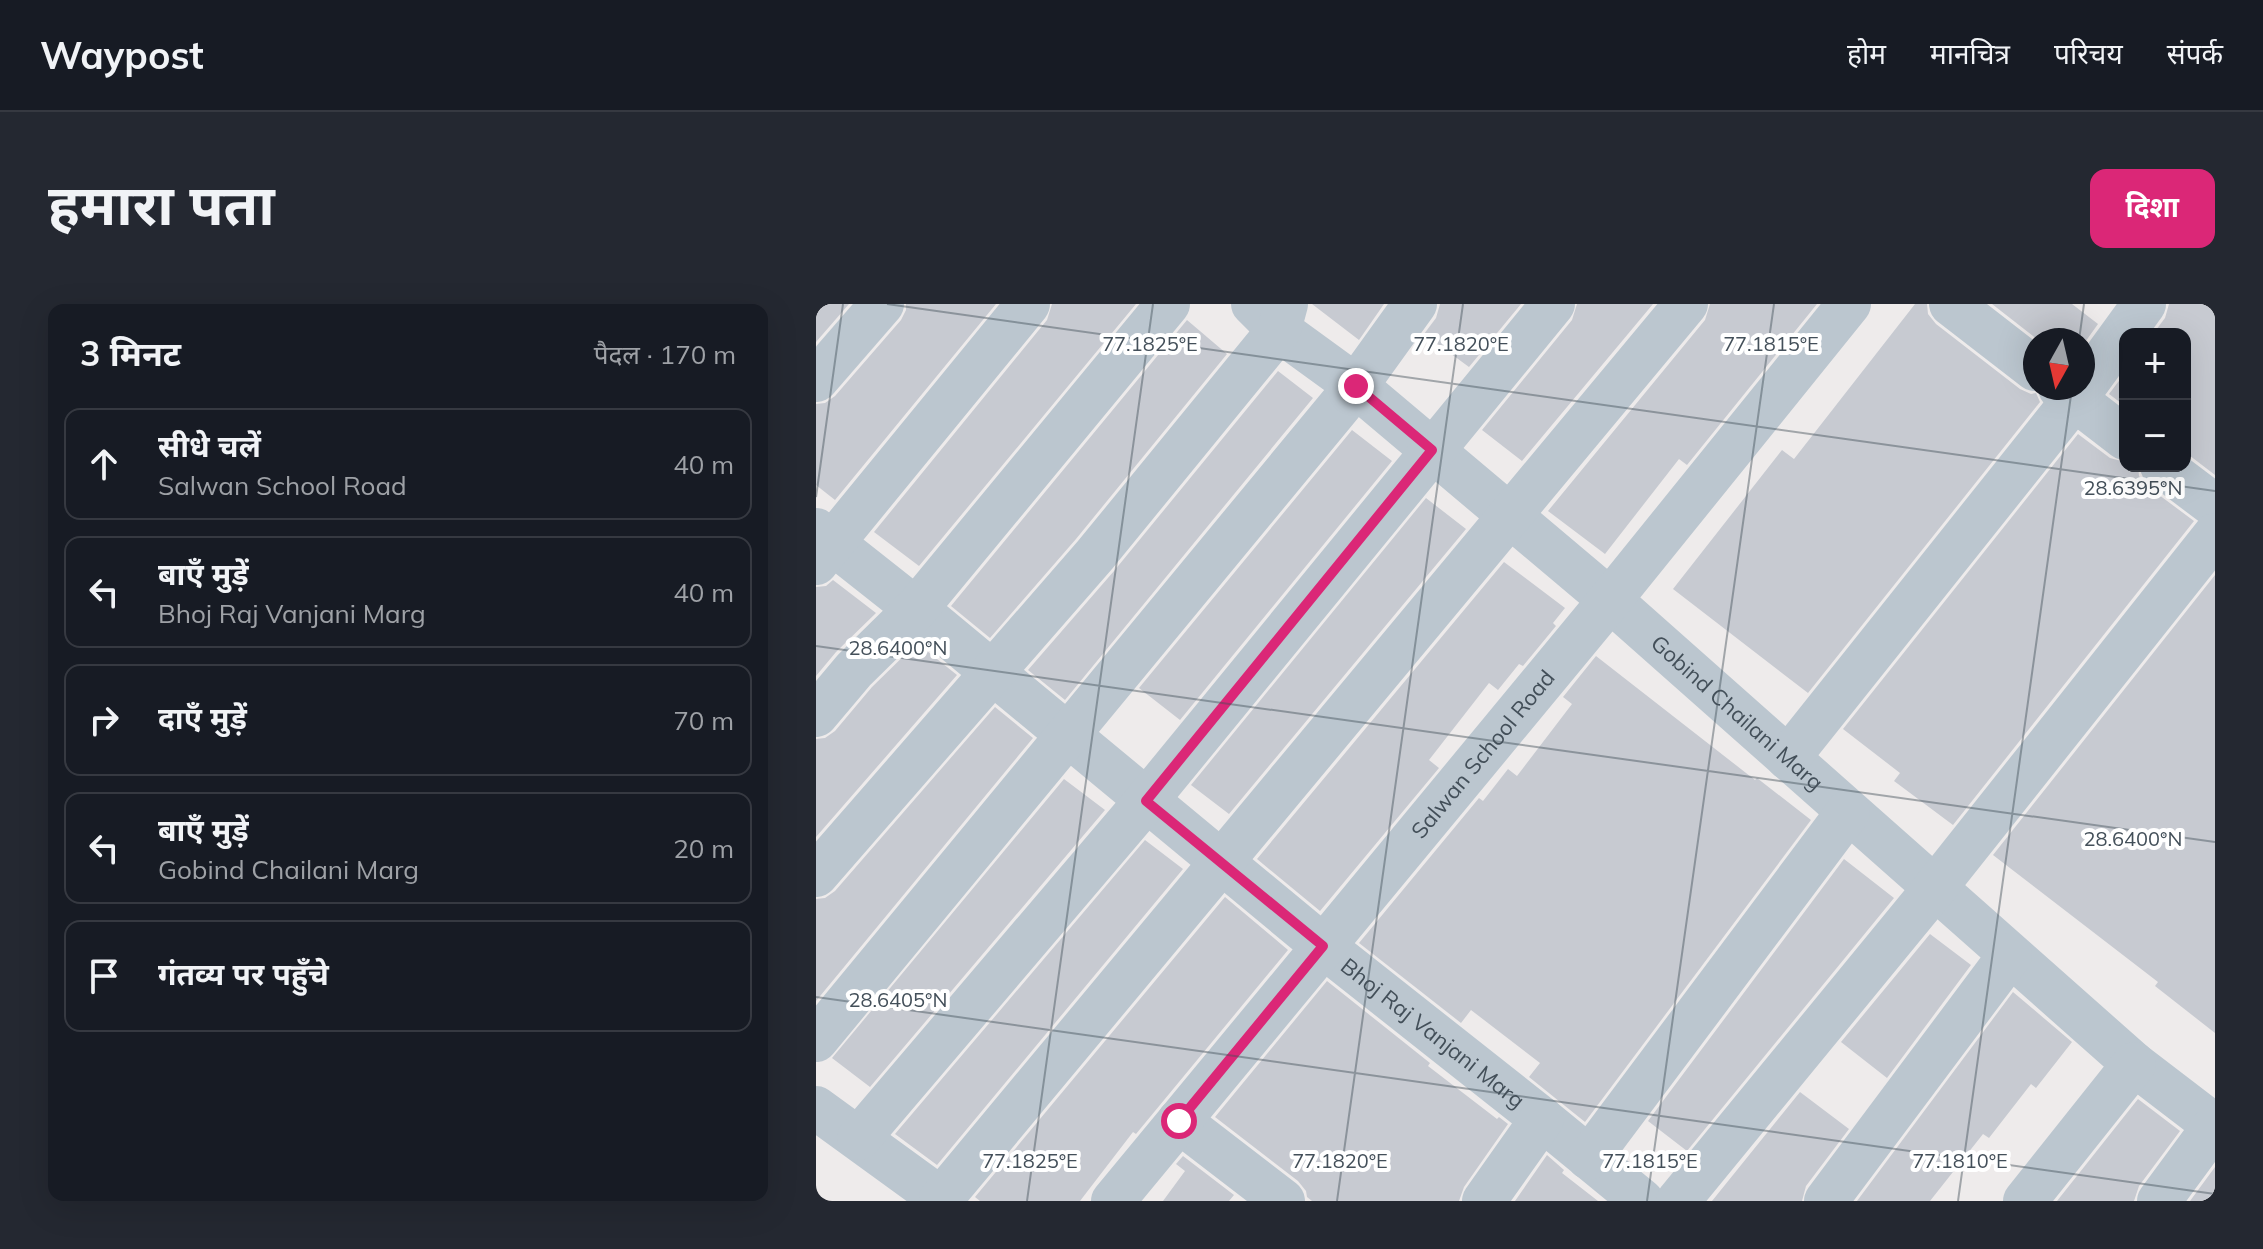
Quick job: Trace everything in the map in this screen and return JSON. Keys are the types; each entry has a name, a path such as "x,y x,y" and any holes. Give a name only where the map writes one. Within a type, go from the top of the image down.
{"street":[{"path":"816,380 882,304"},
{"path":"821,546 1028,304"},
{"path":"816,715 854,670 916,609 1168,304"},
{"path":"816,1040 1356,386 1415,304"},
{"path":"859,1138 1146,801 1553,304"},
{"path":"816,1108 943,1200 1686,304"},
{"name":"Salwan School Road","path":"1114,1201 1610,600 1849,304"},
{"path":"1951,304 2023,360"},
{"path":"2095,366 2144,304"},
{"path":"816,875 1105,543 1272,313"},
{"name":"Gobind Chailani Marg","path":"1272,313 1610,600 2134,1064 2215,1125"},
{"path":"1788,758 2068,400"},
{"path":"2085,400 2119,432"},
{"path":"2170,472 2215,506"},
{"path":"1678,1201 1934,889 2215,535"},
{"name":"Bhoj Raj Vanjani Marg","path":"821,546 916,609 1323,946 1642,1201"},
{"path":"1589,1158 1848,812"},
{"path":"1826,1201 2010,955"},
{"path":"2025,1201 2134,1064"},
{"path":"1484,1201 1542,1119"},
{"path":"1179,1121 1283,1201"},
{"path":"2159,1201 2215,1125"}],"building":[{"path":"816,304 849,304 816,342"},
{"path":"906,304 996,304 835,500 816,485 816,404 825,403 835,396 901,320"},
{"path":"1052,304 1136,304 919,566 874,532 1047,320"},
{"path":"1312,304 1384,304 1359,340"},
{"path":"1440,304 1521,304 1469,367 1424,334 1436,318"},
{"path":"1577,304 1653,304 1522,461 1482,430 1572,320"},
{"path":"1710,304 1817,304 1687,465 1679,459 1605,554 1548,511 1705,320"},
{"path":"1915,304 1927,304 1928,314 1936,324 2023,390 2023,400 2040,402 1808,693 1673,589 1782,450 1794,459"},
{"path":"1992,304 2072,304 2098,324 2095,328 2023,328"},
{"path":"2169,304 2215,304 2215,475 2191,457 2191,328 2158,328 2165,318"},
{"path":"1187,320 1227,354 1076,539 990,638 951,606"},
{"path":"1278,371 1313,398 1065,700 1028,670 1114,571"},
{"path":"2119,381 2119,402 2109,394"},
{"path":"1352,430 1392,461 1180,720 1139,688"},
{"path":"2078,434 2110,458 2119,460 2119,472 2139,472 2147,486 2194,521 1953,825 1894,781 1900,773 1843,729"},
{"path":"1426,498 1466,529 1229,814 1191,785"},
{"path":"1504,562 1565,608 1553,623 1556,626 1523,666 1519,664 1498,690 1489,683 1429,760 1439,768 1320,911 1257,859"},
{"path":"2215,575 2215,1033 2155,986 2158,982 1993,855"},
{"path":"833,580 876,613 816,676 816,587 826,586"},
{"path":"917,643 957,675 816,837 816,739 825,738 835,731 872,687"},
{"path":"1596,656 1811,820 1585,1122 1529,1077 1540,1063 1471,1010 1461,1023 1359,943 1479,798 1483,801 1508,769 1517,776 1572,704 1563,697"},
{"path":"995,707 1033,738 816,1001 816,899 825,898 835,891"},
{"path":"1064,779 1105,810 870,1087 832,1058"},
{"path":"1145,840 1183,869 937,1165 895,1134"},
{"path":"1844,859 1894,898 1687,1151 1648,1121"},
{"path":"1225,897 1288,950 1136,1134 1133,1132 1080,1201 980,1201 975,1197"},
{"path":"1930,934 1971,965 1887,1078 1841,1042"},
{"path":"1327,981 1430,1063 1428,1066 1497,1119 1499,1117 1508,1124 1464,1187 1459,1201 1312,1201 1298,1181 1215,1117"},
{"path":"2013,992 2072,1042 2036,1088 2031,1084 1989,1138 1983,1134 1930,1201 1857,1201"},
{"path":"1800,1092 1849,1129 1806,1186 1802,1201 1712,1201"},
{"path":"2138,1099 2180,1131 2139,1186 2134,1201 2057,1201"},
{"path":"1547,1155 1564,1170 1562,1173 1598,1201 1515,1201"},
{"path":"1183,1156 1234,1195 1229,1201 1163,1201 1185,1171 1176,1164"},
{"path":"2215,1167 2215,1201 2190,1201"}],"route":[{"path":"1179,1121 1323,946 1146,801 1432,450 1356,386"}]}
